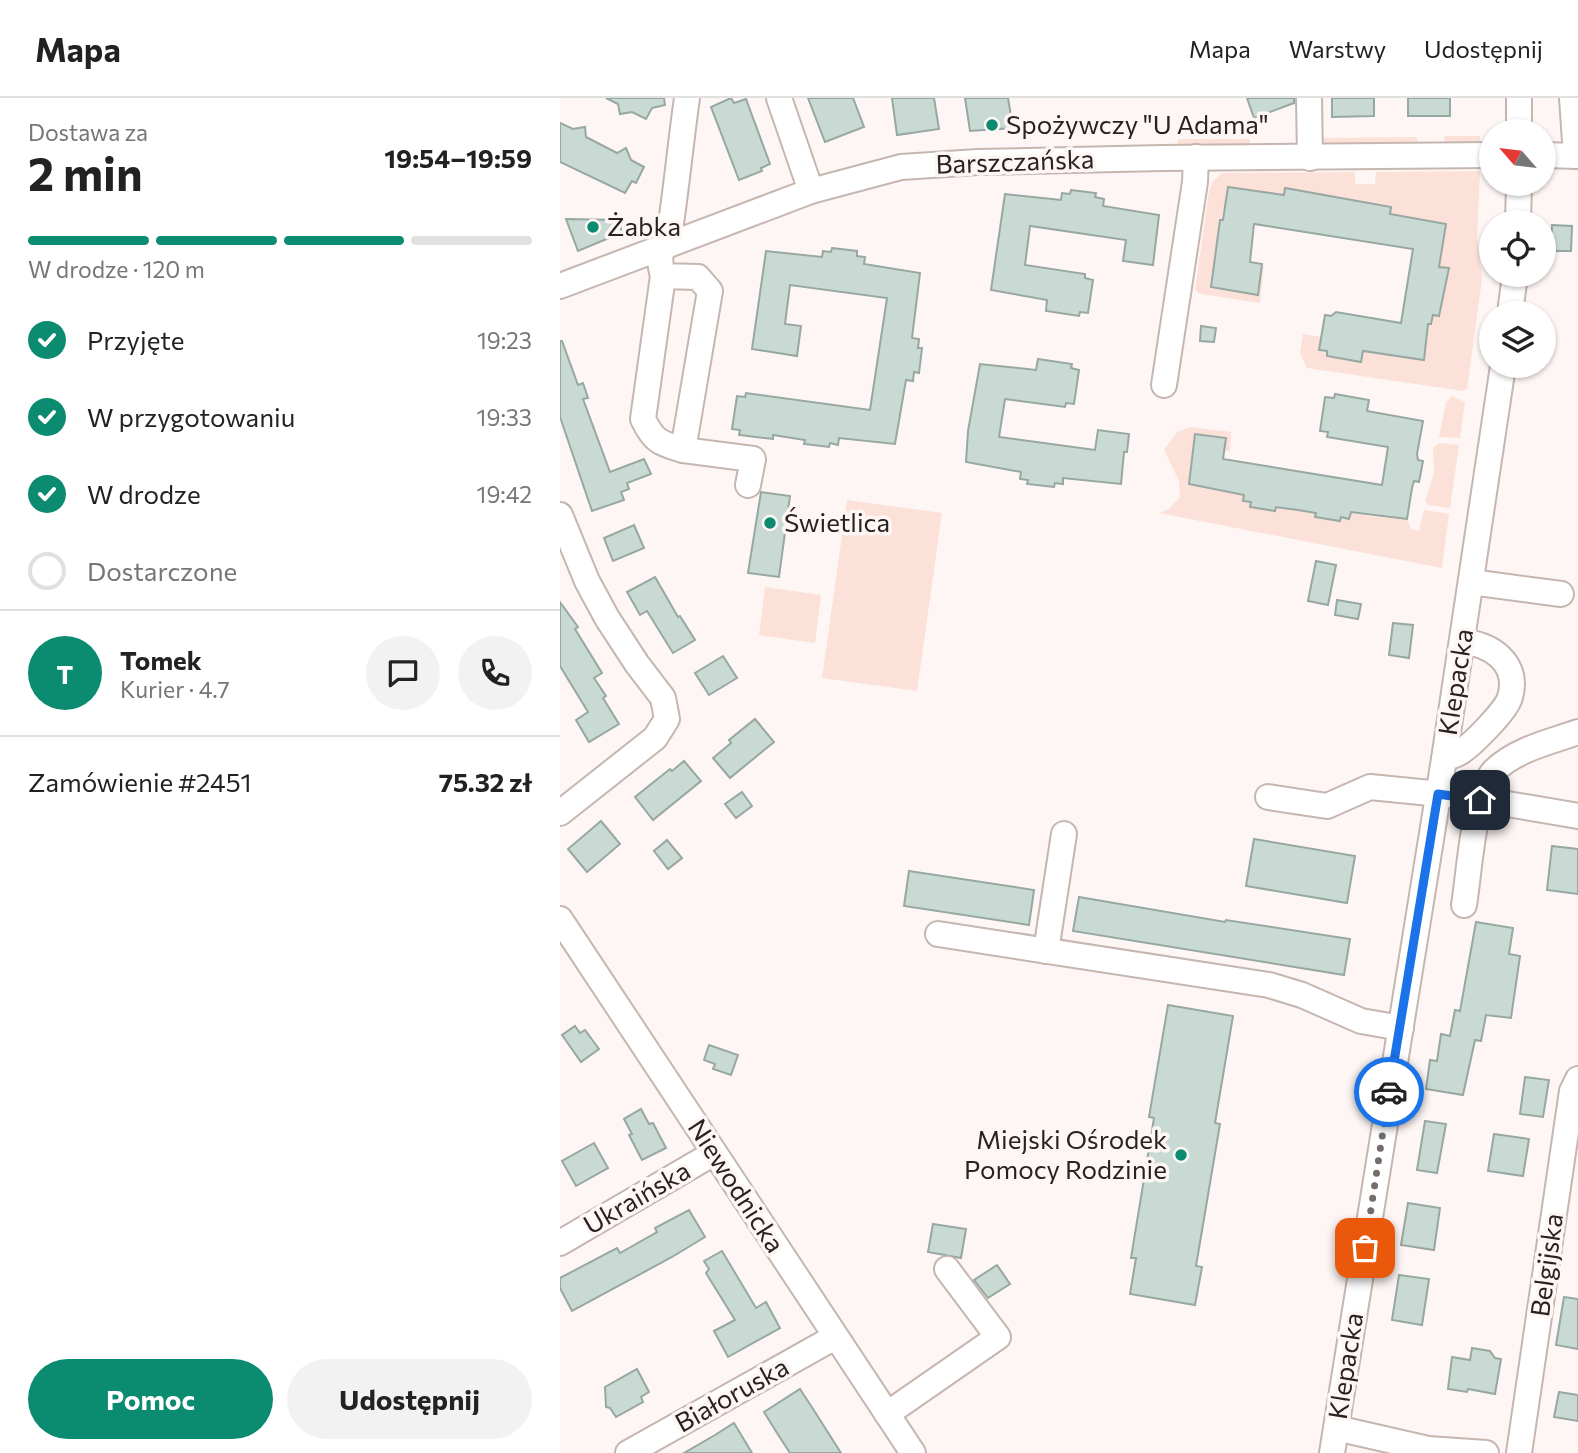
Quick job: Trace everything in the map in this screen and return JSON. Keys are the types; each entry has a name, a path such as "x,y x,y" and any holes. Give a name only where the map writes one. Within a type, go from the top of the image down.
{"street":[{"path":"687,98 670,228 661,248 660,265 663,276 643,419 650,434 658,442 683,450 753,460 748,485"},
{"path":"779,98 811,191"},
{"path":"1309,98 1310,158"},
{"path":"1519,98 1519,119"},
{"path":"1556,155 1577,156 1572,98"},
{"name":"Barszczańska","path":"560,286 811,191 901,166 1196,157 1479,155"},
{"path":"1164,386 1195,182 1196,157"},
{"path":"663,276 698,277 710,291 683,450"},
{"name":"Klepacka","path":"1332,1453 1444,758 1501,378"},
{"path":"560,515 587,580 614,629 663,698 667,719 655,738 560,813"},
{"path":"1471,582 1561,594"},
{"path":"1444,758 1460,752 1498,717 1510,699 1511,677 1502,657 1477,642 1462,642"},
{"path":"1464,905 1480,800 1485,784 1494,770 1526,750 1578,732"},
{"path":"1268,797 1327,806 1370,787 1438,794 1578,816"},
{"path":"1046,951 1065,834"},
{"name":"Niewodnicka","path":"560,919 913,1453"},
{"path":"938,934 1269,985 1302,995 1361,1021 1401,1028"},
{"name":"Belgijska","path":"1519,1453 1572,1091 1578,1079"},
{"name":"Ukraińska","path":"560,1243 714,1153"},
{"path":"887,1414 998,1337 947,1269"},
{"name":"Białoruska","path":"628,1453 835,1337"},
{"path":"1336,1427 1428,1449 1486,1453"}],"shaded area":[{"path":"1444,136 1479,136 1479,146 1445,144"},
{"path":"1417,137 1417,145 1326,147 1320,138"},
{"path":"1178,139 1250,139 1250,147 1177,148"},
{"path":"1479,171 1477,238 1481,287 1467,389 1463,391 1307,368 1300,353 1303,334 1322,337 1327,351 1348,360 1361,362 1363,351 1424,359 1428,324 1431,324 1433,315 1439,316 1448,268 1439,267 1445,224 1390,214 1390,207 1286,188 1284,195 1228,187 1215,254 1244,293 1257,295 1262,264 1264,266 1260,303 1201,294 1195,290 1209,191 1213,181 1222,173 1355,172 1355,184 1375,184 1376,172"},
{"path":"1452,396 1465,402 1460,438 1439,437 1446,403"},
{"path":"1191,427 1231,432 1230,452 1224,450 1226,438 1195,434 1189,484 1244,495 1243,501 1251,502 1251,507 1275,511 1276,507 1316,513 1316,517 1340,521 1341,517 1349,518 1351,512 1374,517 1375,514 1407,519 1411,529 1419,531 1424,510 1449,514 1442,568 1159,513 1169,509 1180,497 1179,481 1164,450 1177,432"},
{"path":"1439,443 1459,445 1450,508 1428,505 1425,501 1434,473 1433,448"},
{"path":"847,500 942,513 917,691 822,678"},
{"path":"765,587 821,595 815,643 759,635"}],"building":[{"path":"606,98 664,98 665,105 652,108 646,119 632,112 620,114 618,104"},
{"path":"731,98 734,103 746,99 770,164 761,168 762,171 739,180 711,107"},
{"path":"808,98 853,98 864,127 825,142"},
{"path":"892,98 934,98 939,129 897,135"},
{"path":"965,98 1008,98 1013,128 970,131"},
{"path":"1247,98 1294,98 1294,103 1254,118"},
{"path":"1332,98 1374,98 1374,116 1332,117"},
{"path":"1408,98 1450,98 1450,116 1408,116"},
{"path":"560,123 573,129 585,127 586,137 617,153 626,148 631,160 644,167 636,183 632,181 625,193 560,162"},
{"path":"1228,187 1284,195 1285,188 1391,207 1390,214 1446,224 1439,267 1449,268 1439,316 1433,315 1431,324 1428,324 1424,360 1363,351 1361,362 1327,356 1327,351 1319,350 1325,315 1331,316 1336,312 1401,323 1413,249 1254,224 1250,262 1262,264 1258,295 1211,287 1220,220 1223,220"},
{"path":"1071,190 1096,193 1095,197 1104,199 1103,206 1159,215 1153,265 1123,261 1126,240 1030,226 1025,265 1085,274 1085,278 1093,280 1088,313 1080,312 1079,316 1046,311 1047,300 991,290 1005,194 1061,200 1062,193 1070,194"},
{"name":"Żabka","path":"566,219 621,220 621,233 578,251"},
{"path":"1556,225 1572,226 1571,251 1556,251"},
{"path":"832,248 857,251 857,256 865,257 864,264 920,273 912,338 919,339 918,348 922,348 919,373 914,372 913,381 906,380 895,444 839,438 838,445 830,443 829,447 804,444 805,440 773,435 773,439 739,435 740,430 732,429 737,396 745,397 746,393 870,410 887,298 790,285 785,324 801,326 797,356 752,349 766,251 822,257 823,251 831,252"},
{"path":"1201,326 1216,328 1214,342 1200,341"},
{"path":"560,341 578,385 583,383 588,398 583,399 610,472 644,459 651,474 627,483 629,489 621,492 624,500 592,511 560,417"},
{"path":"1038,359 1072,364 1071,368 1079,370 1074,404 1066,403 1065,407 1005,399 999,437 1095,450 1098,430 1129,434 1121,484 1063,478 1063,484 1055,483 1054,487 1027,484 1028,480 1020,479 1021,472 966,462 968,431 980,364 1036,370"},
{"path":"1335,394 1369,400 1367,411 1423,421 1417,454 1418,460 1423,461 1419,482 1414,481 1412,488 1407,519 1351,512 1349,519 1341,517 1340,521 1315,517 1316,513 1298,510 1276,507 1275,511 1250,507 1251,502 1243,501 1244,495 1189,484 1195,434 1226,438 1223,459 1382,485 1388,447 1327,437 1328,432 1320,431 1325,397 1334,398"},
{"name":"Świetlica","path":"761,492 790,496 779,577 748,573"},
{"path":"634,525 644,548 613,561 604,538"},
{"path":"1316,561 1336,565 1328,605 1308,601"},
{"path":"655,577 695,640 673,653 647,611 640,615 627,592"},
{"path":"1337,600 1361,604 1358,619 1335,615"},
{"path":"560,602 578,627 575,629 602,673 594,678 619,724 589,742 576,720 588,712 560,666"},
{"path":"1393,623 1413,625 1409,658 1389,655"},
{"path":"723,656 737,678 709,695 695,673"},
{"path":"755,719 774,742 730,778 713,758 731,743 729,740"},
{"path":"684,761 701,781 653,820 635,797"},
{"path":"742,792 752,806 736,818 725,804"},
{"path":"601,821 620,844 587,872 568,849"},
{"path":"1254,839 1355,856 1347,903 1246,886"},
{"path":"667,840 682,858 668,869 654,851"},
{"path":"1552,846 1578,849 1578,894 1547,890"},
{"path":"909,871 1034,890 1029,925 904,906"},
{"path":"1079,897 1225,922 1226,920 1350,939 1344,975 1073,931"},
{"path":"1476,922 1513,928 1509,954 1520,956 1511,1018 1486,1015 1481,1041 1475,1040 1463,1095 1426,1089 1430,1060 1437,1061 1441,1034 1450,1036 1455,1010 1460,1011"},
{"name":"Miejski Ośrodek Pomocy Rodzinie","path":"1168,1005 1233,1016 1215,1123 1220,1124 1196,1266 1202,1267 1195,1305 1130,1294 1136,1258 1131,1258 1154,1118 1149,1117"},
{"path":"575,1026 580,1033 585,1030 599,1049 581,1062 562,1035"},
{"path":"709,1045 738,1055 731,1075 713,1069 715,1064 704,1060"},
{"path":"1525,1077 1549,1080 1543,1117 1520,1114"},
{"path":"641,1109 649,1124 653,1123 666,1148 642,1160 624,1119"},
{"path":"1425,1121 1446,1124 1437,1173 1417,1170"},
{"path":"1494,1134 1529,1139 1523,1176 1488,1171"},
{"path":"594,1143 608,1168 576,1186 562,1161"},
{"path":"1408,1203 1440,1208 1434,1250 1401,1245"},
{"path":"689,1210 705,1237 572,1311 560,1288 560,1278 617,1248 620,1253 657,1232 655,1228"},
{"path":"933,1224 966,1229 961,1258 928,1252"},
{"path":"722,1251 756,1308 766,1302 780,1328 728,1357 714,1331 735,1320 706,1273 709,1269 704,1261"},
{"path":"997,1265 1010,1284 988,1298 974,1280"},
{"path":"1399,1275 1429,1279 1422,1325 1392,1320"},
{"path":"1564,1297 1578,1299 1578,1349 1556,1345"},
{"path":"1472,1348 1490,1351 1495,1358 1501,1359 1495,1394 1468,1389 1467,1392 1448,1389 1452,1357 1470,1360"},
{"path":"637,1369 649,1392 641,1397 643,1402 616,1417 610,1408 606,1407 605,1387"},
{"path":"800,1389 841,1453 790,1453 777,1433 764,1412"},
{"path":"1559,1392 1578,1395 1578,1421 1554,1417"},
{"path":"734,1423 752,1453 684,1453 715,1435"}],"way so far":[{"path":"1365,1248 1389,1092"}],"place":[{"name":"Spożywczy \"U Adama\"","path":"992,125"},
{"name":"Żabka","path":"593,227"},
{"name":"Świetlica","path":"770,523"},
{"name":"Miejski Ośrodek Pomocy Rodzinie","path":"1181,1155"}],"route":[{"path":"1389,1092 1438,794 1480,800"}]}
